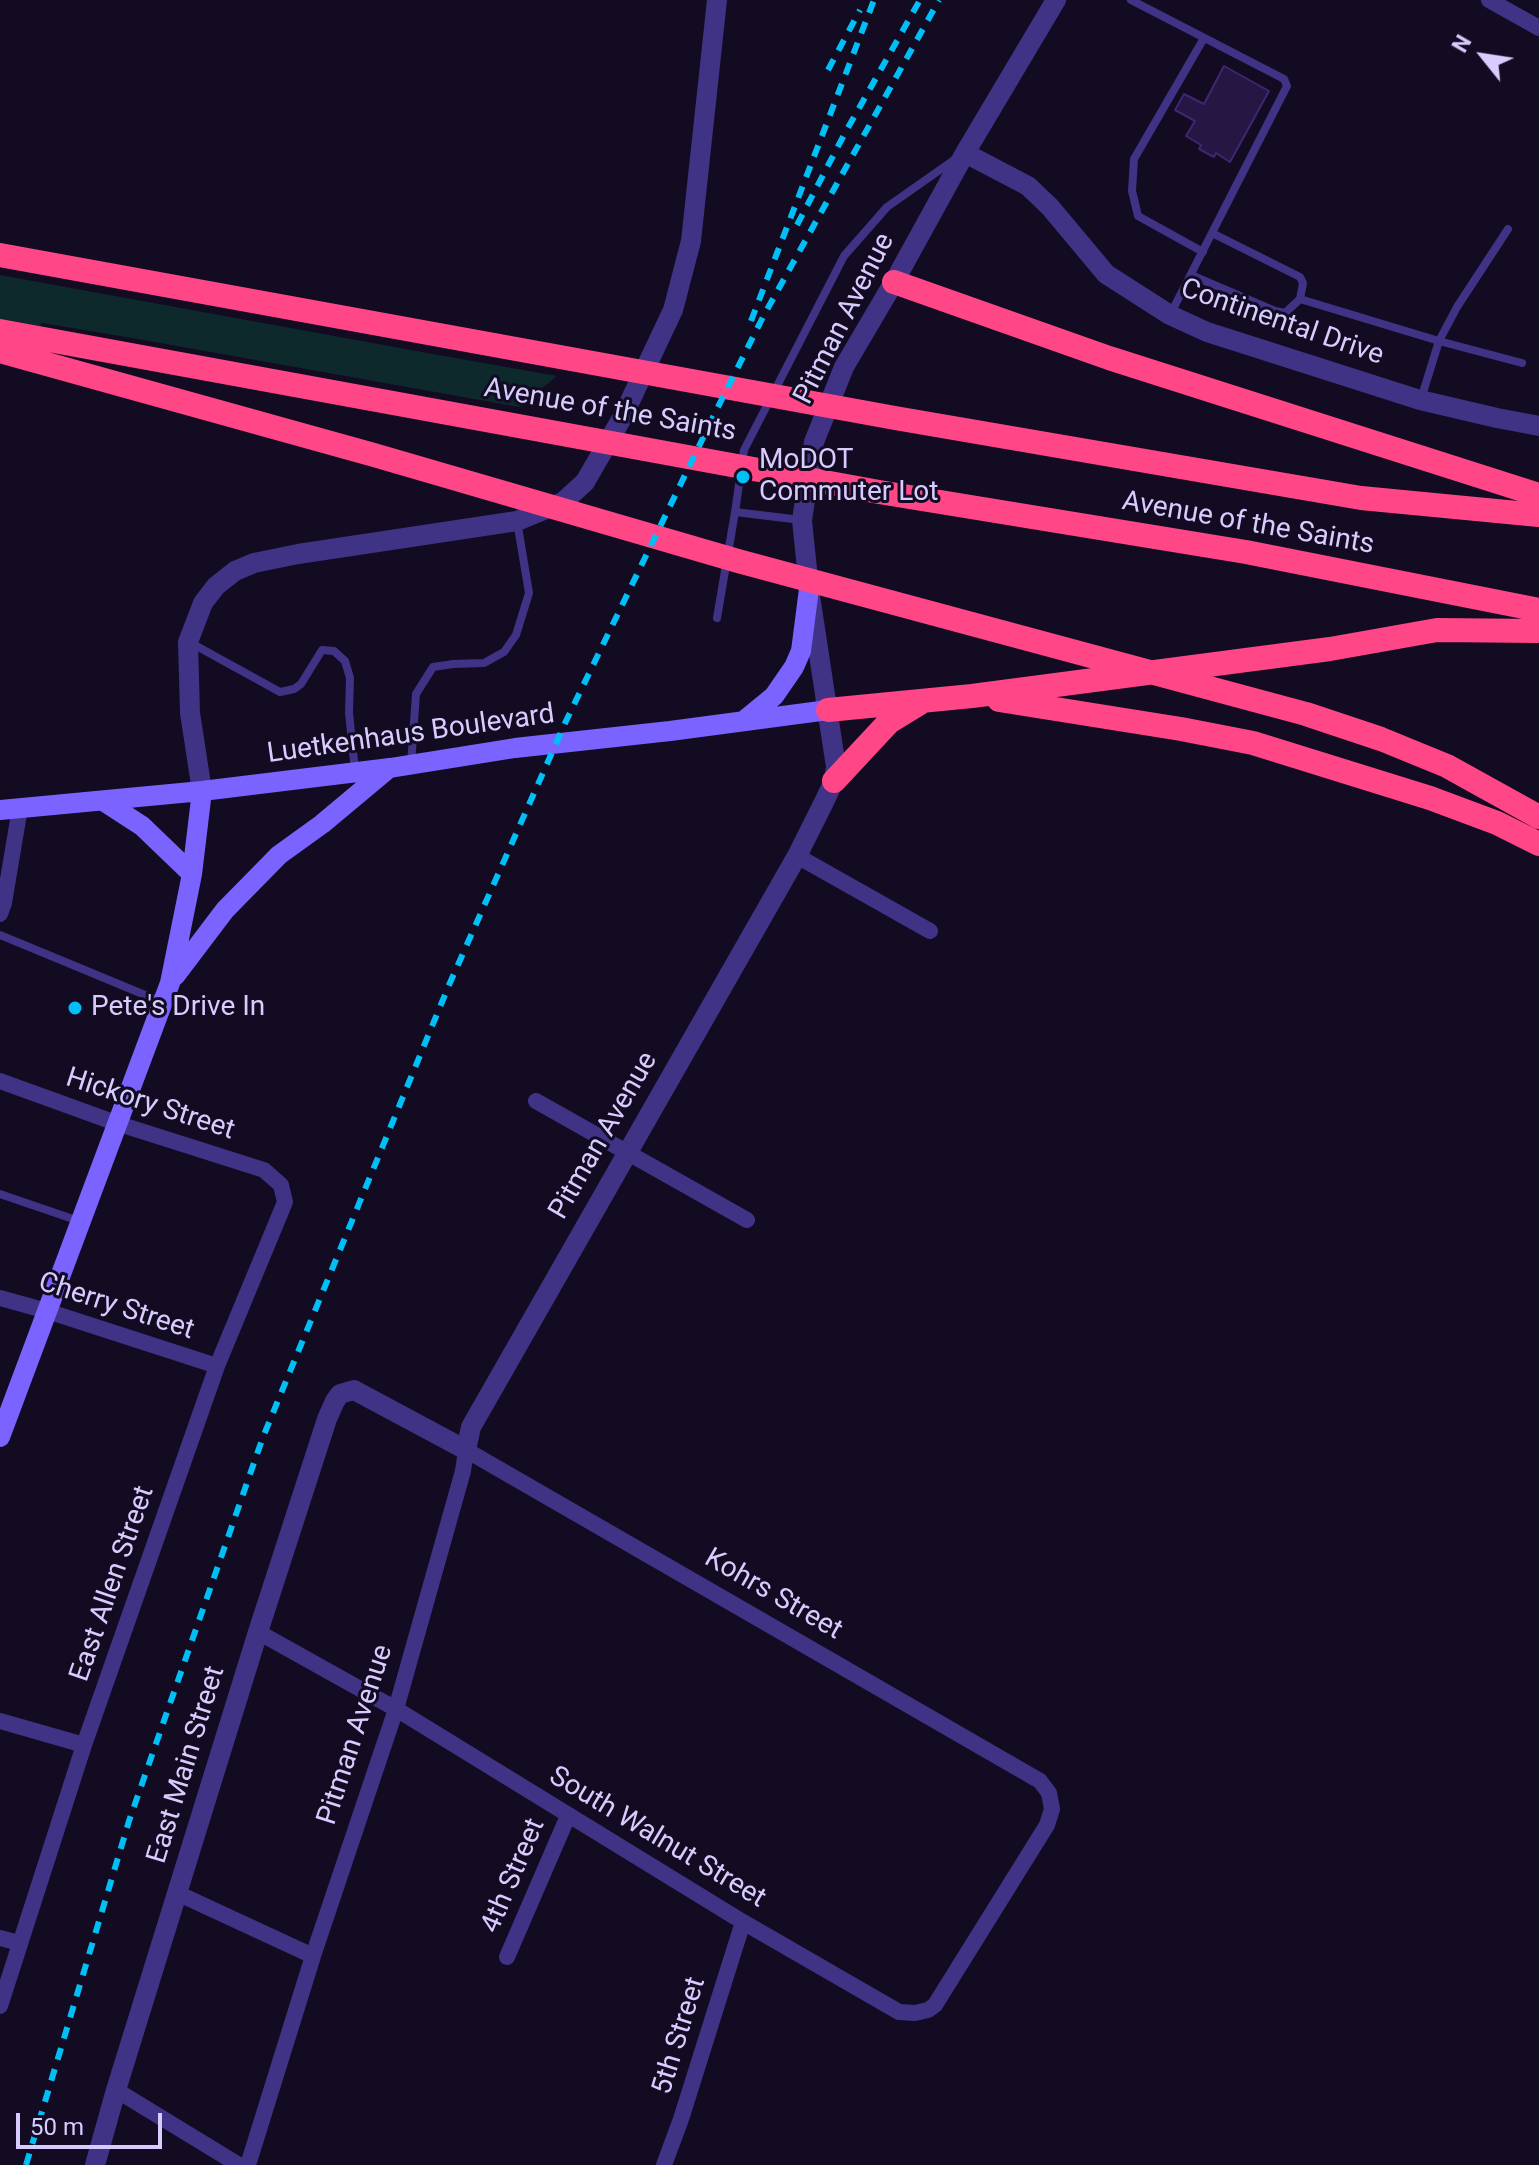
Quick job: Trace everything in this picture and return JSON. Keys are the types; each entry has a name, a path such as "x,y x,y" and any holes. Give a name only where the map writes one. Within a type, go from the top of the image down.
{"highway":[{"name":"Avenue of the Saints","path":"0,255 895,418 1361,498 1539,515"},
{"path":"894,282 1109,358 1539,495"},
{"name":"Avenue of the Saints","path":"0,331 879,492 1246,552 1539,610"},
{"path":"0,351 738,561 1306,714 1381,739 1447,766 1539,817"},
{"path":"828,710 972,696 1330,649 1437,630 1539,631"},
{"path":"972,696 1253,743 1430,798 1497,823 1539,844"},
{"path":"834,781 889,722 926,700"}],"main road":[{"path":"743,721 774,696 794,667 803,641 809,589"},
{"name":"Luetkenhaus Boulevard","path":"10,809 202,791 390,768 515,748 828,710"},
{"path":"170,983 225,910 279,855 390,768"},
{"path":"0,1437 170,983 192,874 202,791"},
{"path":"105,802 142,826 192,874"}],"street":[{"path":"202,791 190,713 188,642 209,593 235,571 254,563 298,554 517,521 563,502 585,482 622,418 673,310 691,241 717,0"},
{"name":"Pitman Avenue","path":"248,2165 313,1956 396,1709 463,1471 471,1427 797,856 834,781 836,767 809,589 802,520 814,442 844,367 1056,0"},
{"path":"1489,0 1539,28"},
{"name":"Continental Drive","path":"965,153 1028,186 1050,207 1106,274 1170,315 1207,332 1420,400 1539,426"},
{"path":"0,914 4,903 10,809"},
{"path":"797,856 930,931"},
{"name":"Hickory Street","path":"0,1081 116,1123 264,1170 281,1185"},
{"path":"536,1101 747,1220"},
{"name":"East Allen Street","path":"0,2006 84,1745 217,1366 285,1202 281,1185"},
{"name":"Cherry Street","path":"0,1298 217,1366"},
{"name":"Kohrs Street","path":"348,1391 362,1393 466,1450 1040,1781 1049,1793 1052,1809 1047,1825 995,1909"},
{"name":"East Main Street","path":"95,2165 258,1632 327,1419 340,1394 348,1391"},
{"name":"South Walnut Street","path":"258,1632 396,1709 743,1922 899,2012 915,2013 935,2005 995,1909"},
{"path":"0,1721 84,1745"},
{"name":"4th Street","path":"507,1957 568,1816"},
{"path":"177,1893 313,1956"},
{"name":"5th Street","path":"664,2165 743,1922"},
{"path":"0,1938 19,1943"},
{"path":"116,2090 239,2165"}],"lane":[{"path":"1131,0 1284,79 1287,86 1170,315"},
{"path":"1203,252 1138,216 1132,191 1134,159 1204,38"},
{"path":"717,618 744,450 844,256 887,207 965,153"},
{"path":"1420,400 1439,341 1457,307 1508,229"},
{"path":"1191,275 1275,311 1285,313 1300,299 1303,283 1300,277 1212,233"},
{"path":"1300,299 1522,363"},
{"path":"735,512 802,520"},
{"path":"411,764 416,694 433,667 484,663 504,652 516,635 529,593 517,521"},
{"path":"188,642 280,692 301,684 322,650 334,651 345,661 350,678 349,713 355,772"},
{"path":"0,935 162,1002"},
{"path":"0,1194 81,1222"}],"green space":[{"path":"0,275 557,376 519,407 138,339 0,319"}],"building":[{"path":"1224,66 1269,91 1230,162 1216,153 1214,157 1199,149 1201,145 1186,136 1195,121 1175,110 1184,94 1204,104"}],"railway":[{"path":"751,321 874,0"},
{"path":"797,225 920,0"},
{"path":"26,2165 129,1821 263,1437 449,985 566,721 716,411 764,315 939,0"},
{"path":"828,70 860,10"}],"place":[{"name":"MoDOT Commuter Lot","path":"743,477"},
{"name":"Pete's Drive In","path":"75,1008"}]}
